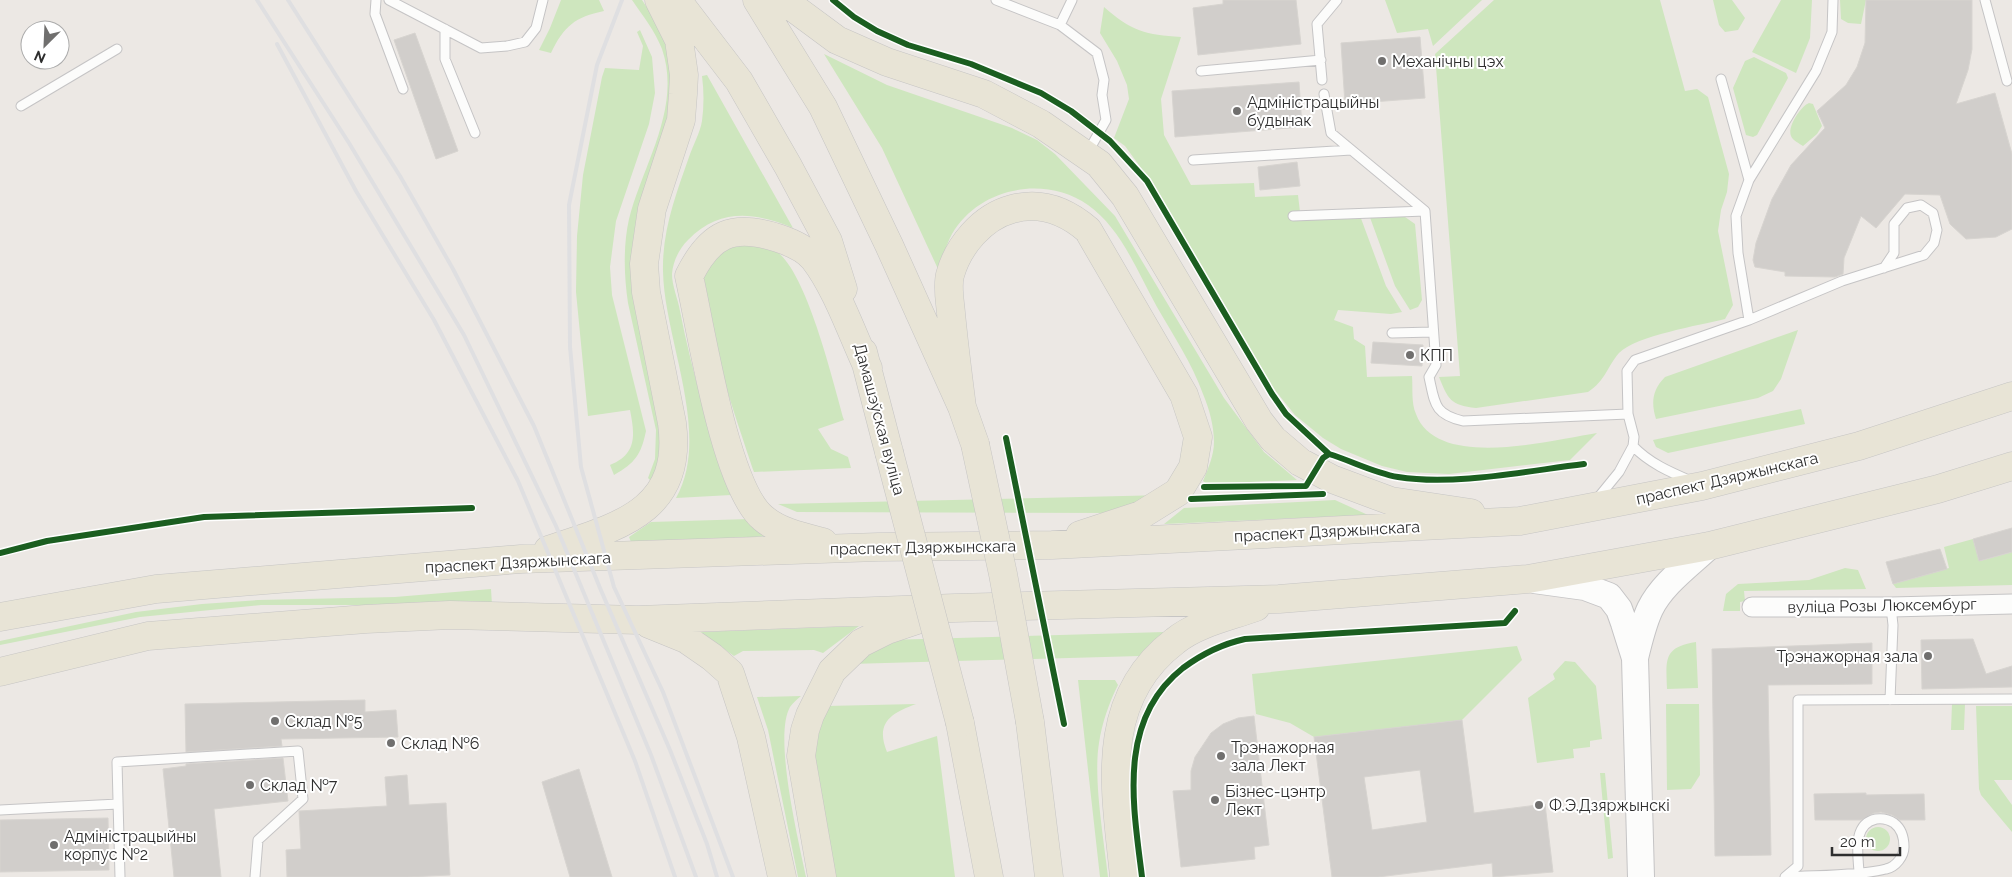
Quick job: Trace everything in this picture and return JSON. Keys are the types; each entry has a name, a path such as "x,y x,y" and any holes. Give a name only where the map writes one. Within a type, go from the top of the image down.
{"main road":[{"path":"521,559 620,526 634,518 658,496 671,466 673,431 646,292 644,264 652,209 681,120 684,75 679,40 660,0"},
{"name":"Дамашэўская вуліца","path":"676,0 739,81 828,241 868,368 960,723 989,877"},
{"path":"757,0 823,108 889,245 962,407 975,444 1003,574 1030,722 1049,877"},
{"path":"783,0 837,40 887,62 984,94 1041,124 1099,164 1125,196 1259,421 1273,439 1300,462 1390,501 1520,521"},
{"path":"962,407 949,291 950,276 968,237 1001,212 1024,206 1044,206 1074,218 1090,235 1184,395 1198,437 1193,467 1178,492 1162,504 1141,516 1052,544"},
{"path":"864,548 827,543 800,536 763,518 752,506 735,471 723,432 689,276 699,257 714,241 734,231 752,231 791,243 813,258 831,289 868,368"},
{"name":"праспект Дзяржынскага","path":"0,617 156,589 521,559 1052,544 1520,521 1702,486 1859,446 2012,396"},
{"path":"0,672 148,636 307,624 450,616 638,620 955,608 1279,599 1528,579 1709,546 1938,490 2012,466"},
{"path":"1641,877 1635,658 1643,627 1654,602 1709,546"},
{"path":"1528,579 1585,588 1608,596 1619,608 1635,658"},
{"path":"1124,877 1115,784 1116,747 1125,705 1134,685 1147,668 1175,640 1195,629 1279,599"},
{"path":"822,877 801,756 805,730 810,714 832,671 861,643 886,630 955,608"},
{"path":"638,620 686,639 712,657 730,673 751,737 782,877"}],"street":[{"name":"вуліца Розы Люксембург","path":"1752,606 1891,607 2012,604"}],"lane":[{"path":"376,0 375,14 403,89"},
{"path":"389,0 481,48 507,46 525,42 536,28 543,0"},
{"path":"996,0 1060,25 1097,53 1104,80 1102,95 1106,120 1087,154"},
{"path":"1060,25 1072,0"},
{"path":"1322,80 1317,24 1337,0"},
{"path":"1748,320 1738,253 1736,216 1748,180 1816,71 1832,32 1833,0"},
{"path":"1985,0 2007,81"},
{"path":"445,29 446,59 475,133"},
{"path":"21,106 117,48"},
{"path":"1201,71 1321,60"},
{"path":"1721,78 1748,180"},
{"path":"1324,94 1331,133 1425,210 1436,365 1429,377 1436,405 1447,417 1463,421 1628,414"},
{"path":"1193,160 1352,150"},
{"path":"1702,486 1658,466 1641,455 1634,442 1628,414 1627,370 1635,360 1748,320 1842,281 1884,268 1924,255 1934,243 1937,230 1933,213 1921,205 1907,208 1894,224 1894,253 1884,268"},
{"path":"1293,216 1425,210"},
{"path":"1392,334 1433,332"},
{"path":"1589,509 1619,472 1634,442"},
{"path":"1890,700 1893,625 1891,607"},
{"path":"1786,877 1798,866 1798,700 2012,699"},
{"path":"120,877 118,762 298,751 303,799 258,840 255,877"},
{"path":"0,810 118,804"},
{"path":"1786,877 1859,872 1888,869 1898,862 1904,852 1904,840 1900,829 1886,818 1870,821 1862,830 1857,846 1859,872"}],"green space":[{"path":"561,0 599,0 604,11 585,16 572,24 566,29 551,53 539,50 550,28"},
{"path":"632,0 642,0 667,38 675,98 649,187 664,414 655,485 648,478 655,459 656,430 628,303 625,250 627,229 635,198 658,136 664,114 667,93 667,71 659,42"},
{"path":"1385,0 1482,0 1433,46 1428,29 1397,33"},
{"path":"1494,0 1660,0 1685,91 1697,89 1708,97 1729,174 1718,231 1733,305 1725,319 1653,336 1627,347 1615,358 1599,383 1588,392 1476,408 1467,407 1451,400 1439,377 1460,376 1435,54"},
{"path":"1713,0 1732,0 1745,18 1738,30 1725,32 1719,25"},
{"path":"1781,0 1812,0 1810,38 1796,73 1752,52"},
{"path":"1840,0 1866,0 1861,24 1848,23 1841,19"},
{"path":"1104,7 1131,27 1158,35 1181,37 1161,99 1164,135 1191,185 1254,183 1255,197 1298,195 1300,212 1359,213 1386,286 1402,312 1391,314 1338,310 1334,320 1353,327 1354,339 1365,346 1367,377 1412,376 1414,410 1428,431 1447,442 1471,447 1498,448 1597,433 1570,460 1449,474 1407,472 1382,466 1341,449 1323,438 1295,415 1270,384 1155,187 1125,146 1114,138 1129,99 1127,85 1117,61 1100,33"},
{"path":"640,30 652,57 655,93 649,124 616,221 610,267 612,295 646,431 636,458 614,475 610,465 619,461 625,455 632,443 632,419 630,410 588,416 576,292 577,236 583,175 602,77 605,68 639,70 643,46 637,32"},
{"path":"824,54 887,85 1012,128 1037,140 1055,154 1115,216 1224,398 1264,452 1297,480 1207,484 1203,481 1212,457 1214,436 1209,411 1199,383 1128,252 1110,226 1088,205 1071,196 1052,190 1014,191 996,196 979,205 964,218 952,234 938,269 882,148"},
{"path":"1754,57 1786,73 1788,78 1757,135 1753,137 1746,135 1733,88 1745,61"},
{"path":"707,75 793,228 751,216 725,218 712,222 700,230 679,251 674,264 672,279 696,381 731,495 676,498 686,473 689,445 688,416 665,298 663,256 667,227 675,199 701,126 703,115 702,76"},
{"path":"1809,103 1813,104 1822,126 1817,134 1803,146 1793,139 1790,132 1796,117 1802,108"},
{"path":"1368,212 1398,212 1415,224 1422,300 1418,307 1410,310 1395,286"},
{"path":"739,243 773,249 787,263 798,281 818,329 844,420 818,429 831,449 848,457 851,468 754,472 730,400 712,337 705,309 702,285 705,264 713,256"},
{"path":"1798,330 1781,379 1773,391 1758,398 1656,419 1653,408 1655,392 1665,377"},
{"path":"1801,409 1805,424 1668,453 1656,447 1653,440"},
{"path":"1166,495 1122,513 797,512 778,504"},
{"path":"1335,500 1368,515 1164,524 1184,508"},
{"path":"750,519 777,536 631,542 629,537 651,522"},
{"path":"1973,539 1980,561 2012,552 2012,585 1896,588 1893,584 1949,568 1944,547"},
{"path":"1845,568 1858,570 1866,589 1744,591 1745,601 1740,602 1740,611 1723,611 1726,594 1738,584 1809,580"},
{"path":"491,589 492,605 261,605 140,617 0,645 0,641 136,612 202,604 258,600 395,597"},
{"path":"859,626 823,653 814,650 743,651 734,656 700,632"},
{"path":"1165,632 1140,656 850,664 887,640"},
{"path":"1696,642 1698,688 1667,689 1666,670 1672,651 1685,644"},
{"path":"1517,646 1522,660 1462,720 1314,737 1290,723 1256,714 1252,674"},
{"path":"1565,661 1575,662 1596,686 1602,739 1590,741 1590,747 1573,749 1574,758 1537,763 1528,698 1555,679 1553,674"},
{"path":"1078,680 1115,680 1118,685 1100,736 1097,774 1108,877 1100,877"},
{"path":"801,696 790,707 786,721 784,741 793,816 806,877 798,877 768,730 757,697"},
{"path":"916,704 899,711 888,720 884,726 884,742 887,752 937,736 955,877 834,877 811,755 826,706"},
{"path":"1666,704 1699,704 1700,775 1691,789 1667,790"},
{"path":"1952,704 1965,704 1964,730 1951,730"},
{"path":"1976,706 2012,706 2012,780 1994,780 2012,805 2012,832 1981,795 1979,789"},
{"path":"1600,773 1605,773 1613,858 1608,859"},
{"path":"1878,827 1887,830 1890,839 1887,848 1878,851 1869,848 1866,839 1869,830"}],"building":[{"path":"1223,0 1296,0 1301,44 1198,55 1193,8 1223,4"},
{"path":"1866,0 1972,0 1972,49 1968,70 1956,104 1995,93 2012,154 2012,229 1996,237 1966,239 1950,224 1940,195 1905,194 1876,228 1861,216 1844,258 1843,274 1835,277 1785,276 1785,272 1755,267 1753,260 1756,243 1772,199 1791,165 1825,128 1817,111 1846,85 1857,67 1865,43"},
{"path":"415,33 458,151 436,159 394,40"},
{"name":"Механічны цэх","path":"1420,37 1425,98 1345,104 1341,43"},
{"name":"Адміністрацыйны будынак","path":"1299,82 1302,127 1175,137 1172,91"},
{"path":"1297,162 1300,186 1260,190 1258,167"},
{"path":"1373,342 1423,345 1422,366 1371,363"},
{"path":"2012,528 2012,552 1979,561 1973,539"},
{"path":"1940,549 1947,569 1893,584 1886,562"},
{"path":"1973,639 1986,674 2012,666 2012,687 1922,689 1921,640"},
{"path":"1872,643 1872,684 1768,685 1771,855 1715,856 1712,649"},
{"name":"Склад №5","path":"365,700 365,712 396,710 398,737 281,739 282,746 186,752 185,704"},
{"name":"Бізнес-цэнтр Лект","path":"1254,716 1269,845 1254,847 1255,859 1181,867 1173,791 1191,790 1191,771 1195,757 1211,733 1223,724 1238,718"},
{"path":"1462,720 1474,813 1545,804 1553,872 1493,877 1492,863 1378,877 1332,877 1314,737","holes":["1420,770 1427,822 1372,830 1364,777"]},
{"path":"283,758 288,801 214,809 221,877 174,877 163,769 186,766 186,764"},
{"path":"579,769 612,877 570,877 542,782"},
{"path":"407,775 409,805 446,803 450,875 287,877 286,850 301,849 299,811 387,806 385,777"},
{"path":"1866,793 1866,795 1924,794 1925,820 1900,820 1892,815 1881,812 1874,813 1861,820 1815,820 1814,794"},
{"name":"Адміністрацыйны корпус №2","path":"108,818 109,870 0,872 0,820"}],"railway":[{"path":"257,0 349,143 464,335 556,526 651,755 696,877"},
{"path":"288,0 400,176 453,269 534,426 600,588 670,750 707,844 717,877"},
{"path":"622,0 597,65 569,205 570,347 581,467 614,587 663,692 733,877"},
{"path":"277,44 356,191 434,320 518,481 635,761 675,877"}],"cycle path":[{"path":"833,0 854,17 877,31 908,45 971,64 1041,93 1071,111 1110,141 1147,181 1272,394 1286,414 1329,454"},
{"path":"1006,438 1064,724"},
{"path":"1204,487 1306,486 1323,458 1329,454 1389,475 1443,480 1466,479 1584,464"},
{"path":"1191,499 1323,494"},
{"path":"0,553 47,541 204,517 472,508"},
{"path":"1142,877 1135,821 1134,793 1134,765 1139,738 1147,712 1162,689 1183,668 1197,658 1212,650 1245,639 1505,623 1515,611"}],"place":[{"name":"Механічны цэх","path":"1382,61"},
{"name":"Адміністрацыйны будынак","path":"1237,111"},
{"name":"КПП","path":"1410,355"},
{"name":"Трэнажорная зала","path":"1928,656"},
{"name":"Склад №5","path":"275,721"},
{"name":"Склад №6","path":"391,743"},
{"name":"Трэнажорная зала Лект","path":"1221,756"},
{"name":"Склад №7","path":"250,785"},
{"name":"Бізнес-цэнтр Лект","path":"1215,800"},
{"name":"Ф.Э.Дзяржынскі","path":"1539,805"},
{"name":"Адміністрацыйны корпус №2","path":"54,845"}]}
